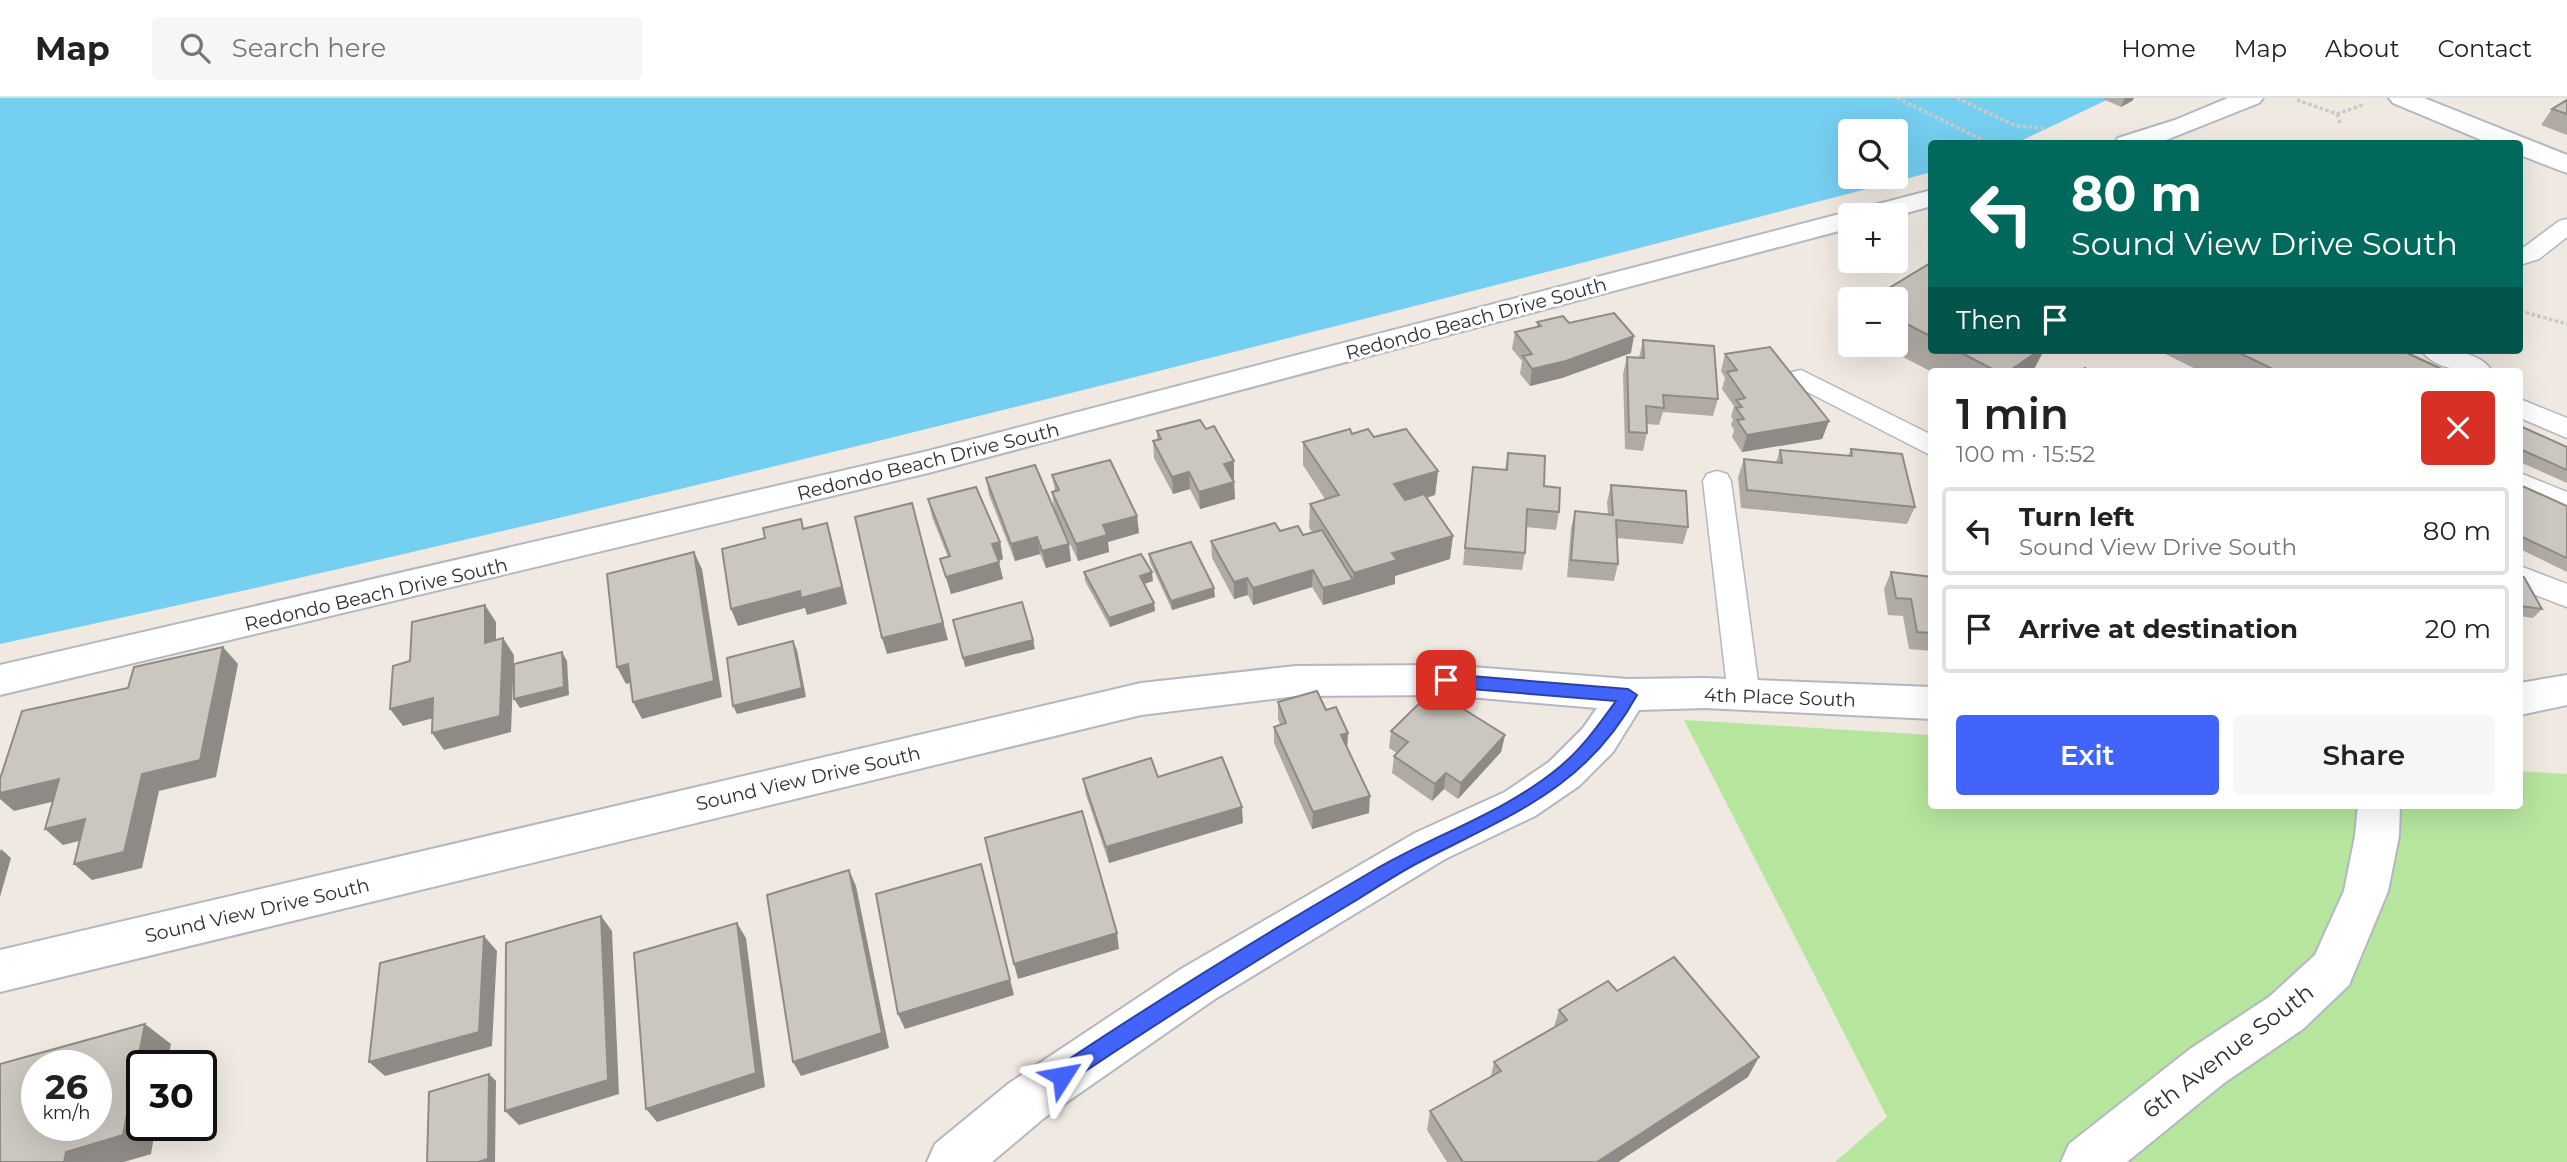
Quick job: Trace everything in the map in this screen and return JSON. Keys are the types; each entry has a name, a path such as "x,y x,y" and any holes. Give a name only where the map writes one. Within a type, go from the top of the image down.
{"street":[{"path":"2140,140 2184,126 2250,98"},
{"path":"2402,98 2505,140"},
{"path":"2523,147 2567,165"},
{"path":"1908,204 1928,199"},
{"name":"Redondo Beach Drive South","path":"0,680 915,466 1838,222"},
{"name":"Sound View Drive South","path":"0,971 1141,699 1296,681 1446,680 1628,695"},
{"path":"2523,698 2567,690"},
{"path":"953,1162 1026,1101 1198,984 1430,846 1520,804 1572,765 1598,740 1628,695"},
{"name":"4th Place South","path":"1628,695 1928,703"},
{"name":"6th Avenue South","path":"2087,1162 2207,1066 2286,1013 2332,970 2366,891 2377,836 2379,809"}],"lane":[{"path":"2523,257 2565,230"},
{"path":"2429,354 2441,368"},
{"path":"2443,354 2473,368"},
{"path":"1801,377 1928,445"},
{"path":"2523,389 2567,407"},
{"path":"2523,409 2567,429"},
{"path":"1717,481 1725,564 1744,696"},
{"path":"2523,484 2567,504"},
{"path":"2523,578 2566,597"}],"path":[{"path":"1897,98 1983,140"},
{"path":"1957,98 2016,126 2047,128"},
{"path":"2297,100 2337,114 2366,103"},
{"path":"2337,114 2340,123"},
{"path":"2523,312 2567,324"}],"green space":[{"path":"1684,720 1928,735 1928,809 2523,809 2523,771 2567,774 2567,1162 1835,1162 1887,1117"}],"water":[{"path":"0,98 2111,98 2022,140 1928,140 1928,173 1908,178 1908,119 1838,119 1838,189 1867,189 969,419 485,535 0,644"}],"building":[{"path":"2567,100 2567,114 2552,109"},
{"path":"1928,264 1928,335 1908,325 1908,287 1891,287"},
{"path":"1614,313 1634,336 1566,361 1532,369 1523,356 1532,354 1515,332 1541,326 1537,322 1563,316 1569,323"},
{"path":"1643,340 1714,346 1718,399 1663,395 1664,408 1646,406 1647,433 1629,432 1627,357 1644,358"},
{"path":"1770,347 1829,421 1747,435 1737,420 1744,419 1736,408 1742,407 1736,400 1745,398 1727,372 1737,370 1725,354"},
{"path":"1964,354 2034,354 2013,368 1990,368"},
{"path":"2241,354 2409,354 2440,368 2271,368"},
{"path":"1200,420 1206,429 1214,426 1234,461 1224,464 1234,482 1199,492 1189,472 1172,477 1153,441 1161,439 1157,431"},
{"path":"2523,427 2567,447 2567,470 2523,450"},
{"path":"1350,429 1352,434 1368,429 1374,437 1406,429 1438,471 1394,484 1405,500 1424,494 1453,536 1392,553 1397,560 1354,573 1310,504 1339,495 1303,442"},
{"path":"1851,449 1902,454 1915,507 1747,490 1744,459 1782,463 1780,450 1852,456"},
{"path":"1508,453 1545,456 1544,486 1560,488 1559,512 1527,509 1525,553 1465,548 1473,467 1507,470"},
{"path":"1110,460 1137,516 1103,525 1107,535 1076,544 1052,492 1059,490 1052,475"},
{"path":"1035,465 1069,544 1042,551 1037,537 1011,544 986,478"},
{"path":"1611,485 1686,491 1688,527 1616,520 1618,564 1571,560 1575,511 1613,515"},
{"path":"2523,486 2567,506 2567,558 2523,537"},
{"path":"976,487 1000,542 992,544 999,562 946,577 940,559 950,556 928,499"},
{"path":"912,503 943,623 882,638 855,517"},
{"path":"801,519 803,529 827,523 842,587 801,598 800,591 731,609 722,549 765,538 763,528"},
{"path":"1275,523 1280,531 1298,526 1303,535 1322,530 1353,580 1323,588 1313,570 1253,588 1247,578 1234,582 1211,541"},
{"path":"1191,542 1214,588 1171,601 1149,554"},
{"path":"694,552 714,681 633,702 628,664 617,667 607,574"},
{"path":"1141,554 1152,572 1140,576 1154,603 1109,618 1084,572"},
{"path":"1891,572 1928,577 1928,633 1917,632 1911,599 1896,598"},
{"path":"2523,577 2524,577 2542,609 2523,606"},
{"path":"1022,602 1033,640 963,658 953,620"},
{"path":"485,605 485,643 503,638 500,716 432,733 433,698 390,709 393,666 410,661 412,622"},
{"path":"793,641 802,688 733,706 727,658"},
{"path":"223,647 200,760 142,774 124,852 74,864 85,819 45,829 59,779 0,793 0,779 22,711 128,688 134,667"},
{"path":"562,652 564,687 514,699 514,664"},
{"path":"1433,690 1505,735 1461,783 1446,773 1435,784 1394,756 1408,742 1391,731"},
{"path":"1317,691 1326,710 1336,707 1348,733 1341,735 1370,796 1313,812 1274,727 1286,723 1278,702"},
{"path":"1222,757 1242,807 1106,847 1083,779 1151,758 1158,777"},
{"path":"1082,811 1117,933 1014,964 985,838"},
{"path":"981,864 1010,980 898,1014 876,894"},
{"path":"849,870 882,1033 793,1062 767,895"},
{"path":"601,916 608,1080 505,1111 506,943"},
{"path":"737,923 756,1073 646,1109 634,953"},
{"path":"484,936 479,1032 369,1062 380,963"},
{"path":"1674,957 1759,1057 1597,1162 1463,1162 1430,1111 1501,1071 1494,1062 1567,1020 1559,1010 1608,981 1617,991"},
{"path":"145,1024 140,1050 126,1050 126,1120 123,1135 112,1138 112,1050 51,1050"},
{"path":"21,1058 21,1141 103,1141 66,1152 64,1162 0,1162 0,1064"},
{"path":"489,1074 488,1159 478,1162 427,1162 429,1092"}],"route":[{"path":"1062,1076 1198,984 1430,846 1520,804 1564,774 1598,740 1628,695 1446,680"}]}
